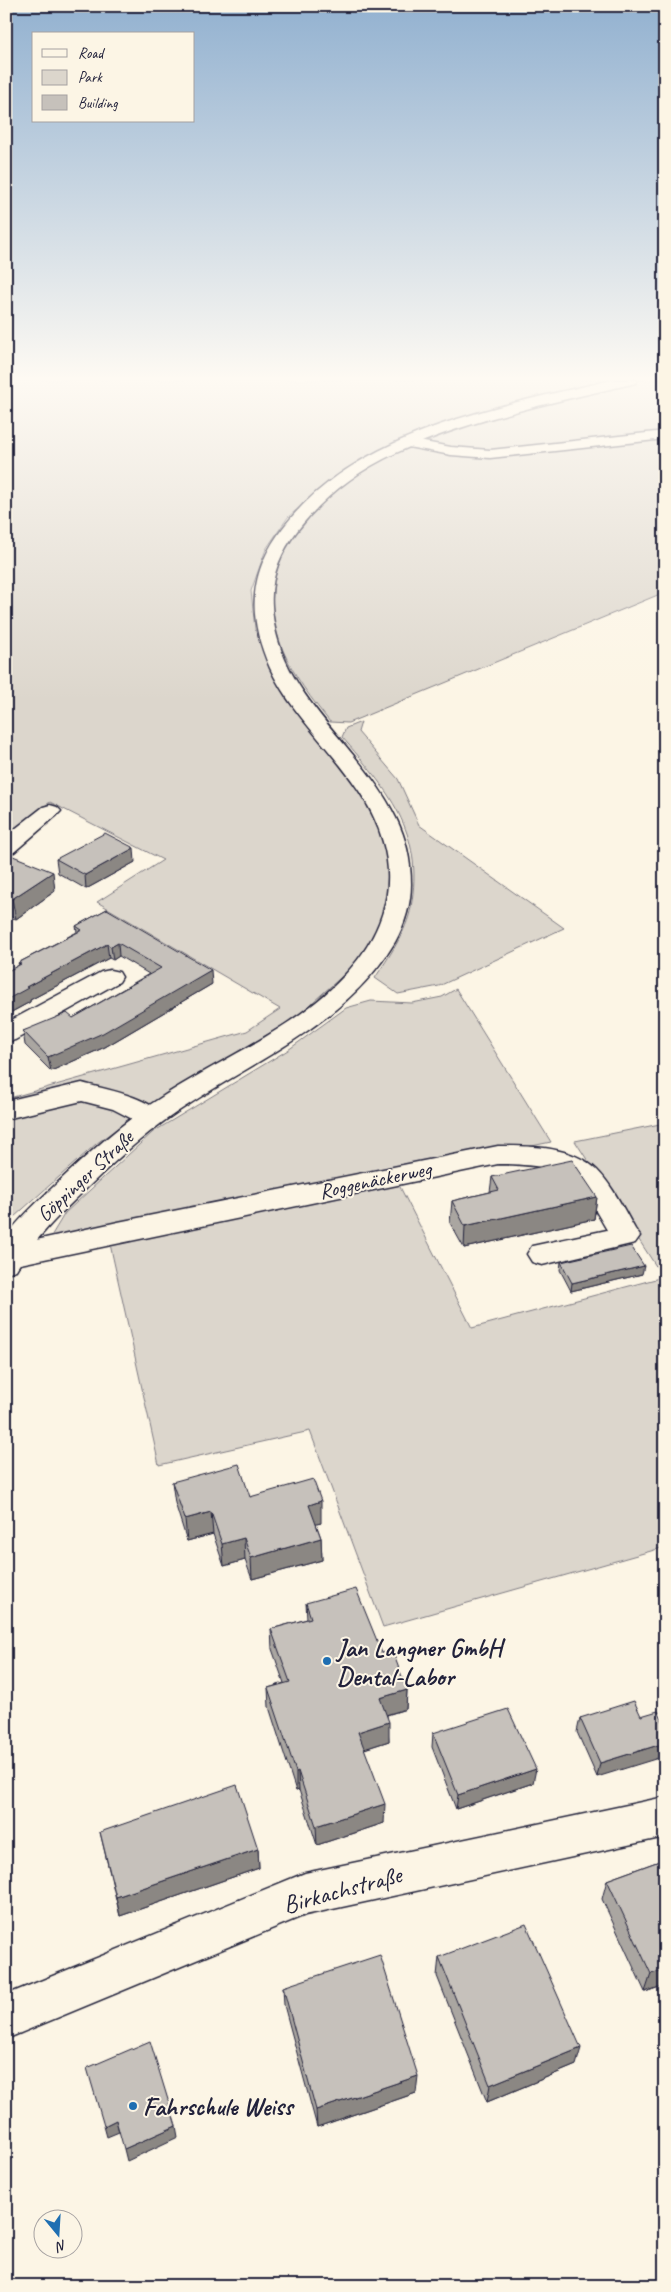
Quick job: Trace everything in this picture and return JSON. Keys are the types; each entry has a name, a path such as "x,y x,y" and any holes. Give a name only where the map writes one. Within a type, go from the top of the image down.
{"main road":[{"name":"Göppinger Straße","path":"8,1260 44,1211 150,1117 299,1027 343,991 371,960 385,939 397,911 400,884 399,858 387,820 358,773 293,692 270,648 264,626 261,604 264,578 272,554 286,531 303,509 329,487"},
{"path":"6,847 50,811"},
{"path":"6,1034 110,977"},
{"path":"6,1110 82,1092 122,1103 150,1117"},
{"name":"Roggenäckerweg","path":"8,1260 118,1232 498,1155 530,1156 568,1163 588,1177 625,1236 542,1254"},
{"name":"Birkachstraße","path":"6,2017 306,1894 665,1817"}],"green space":[{"path":"6,487 323,487 288,517 266,549 251,591 255,629 266,658 286,694 346,765 373,808 392,867 389,900 381,925 366,951 339,979 296,1017 135,1115 96,1144 14,1217 6,1202 6,1099 247,1031 280,1009 97,902 163,860 50,802 6,836"},
{"path":"340,487 665,487 665,592 348,723 330,722 314,702 288,660 279,639 273,616 273,593 277,569 288,544 316,507"},
{"path":"361,722 358,732 398,779 419,825 564,928 439,986 398,994 375,978 406,925 411,907 414,880 412,856 407,834 399,813 374,775 342,737 346,728"},
{"path":"456,989 551,1142 72,1242 47,1243 65,1213 153,1132 288,1050 346,1008 371,1001 412,1003 442,997"},
{"path":"665,1123 665,1547 383,1627 310,1431 159,1465 110,1244 398,1183 472,1328 663,1277 575,1141"}],"building":[{"path":"105,833 134,848 85,875 56,859"},
{"path":"8,854 53,872 12,899 6,896 6,855"},
{"path":"107,909 211,970 103,1033 48,1057 23,1031 67,1013 73,1018 161,968 118,943 111,947 107,944 26,987 28,988 6,1000 6,972 21,964 18,963 82,930 76,926"},
{"path":"572,1160 597,1197 465,1226 452,1201 499,1190 492,1177"},
{"path":"631,1246 644,1266 572,1283 561,1262"},
{"path":"239,1464 250,1497 313,1479 321,1501 309,1505 321,1538 251,1558 244,1538 222,1544 211,1512 185,1519 172,1482"},
{"path":"356,1589 382,1653 392,1650 407,1690 380,1698 389,1722 358,1732 385,1804 316,1826 268,1688 290,1682 271,1629 311,1618 306,1603"},
{"path":"634,1701 641,1716 658,1711 665,1726 665,1743 600,1763 580,1718"},
{"path":"508,1709 536,1769 458,1795 433,1733"},
{"path":"237,1785 258,1849 116,1897 100,1832"},
{"path":"665,1859 665,1969 651,1974 607,1880"},
{"path":"526,1924 581,2048 490,2085 439,1957"},
{"path":"380,1955 418,2076 316,2110 283,1987"},
{"name":"Fahrschule Weiss","path":"150,2041 176,2126 124,2149 116,2120 104,2126 87,2068"}],"place":[{"name":"Jan Langner GmbH Dental-Labor","path":"327,1661"},
{"name":"Fahrschule Weiss","path":"133,2106"}]}
